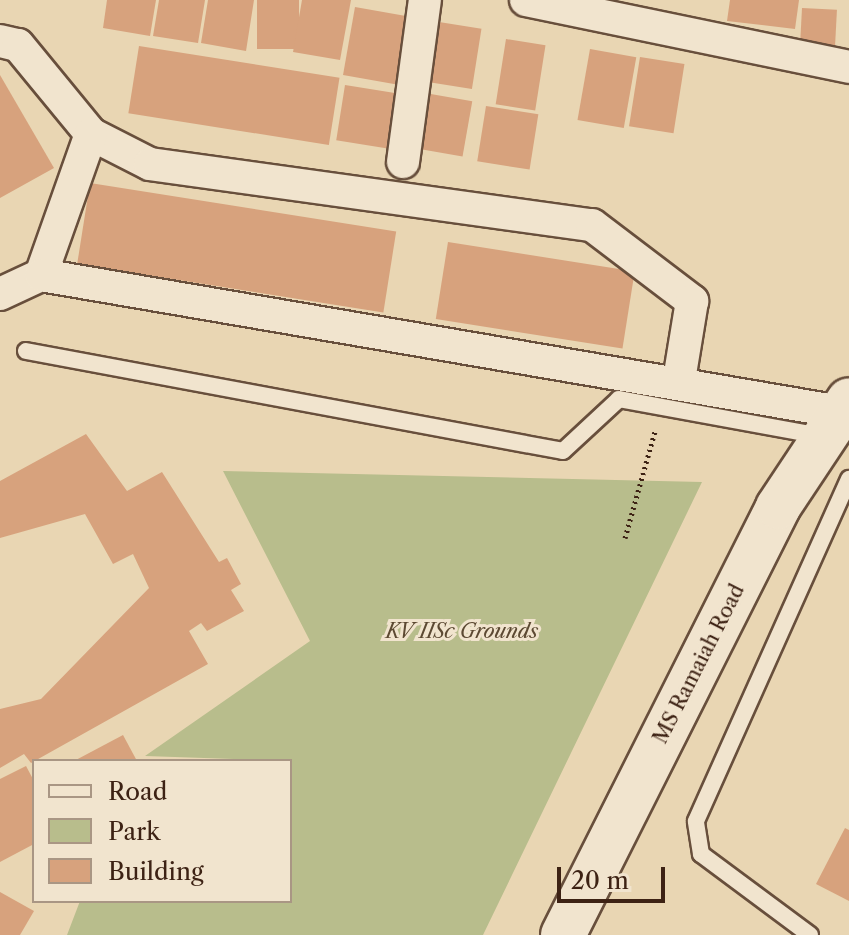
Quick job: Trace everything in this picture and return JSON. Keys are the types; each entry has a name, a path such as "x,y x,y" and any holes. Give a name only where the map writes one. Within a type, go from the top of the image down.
{"main road":[{"name":"MS Ramaiah Road","path":"563,935 836,416"}],"street":[{"path":"403,162 425,0"},
{"path":"526,0 849,67"},
{"path":"0,41 18,45 91,134 150,164 592,225 692,301 679,380"},
{"path":"41,275 91,134"},
{"path":"0,294 41,275 679,380 836,416"}],"lane":[{"path":"26,351 563,451 619,399 662,409 836,416"},
{"path":"810,935 701,854 696,821 849,479"}],"path":[{"path":"625,538 662,409"}],"green space":[{"name":"KV IISc Grounds","path":"223,471 702,482 483,935 67,935 79,903 292,903 292,759 145,756 310,641"}],"building":[{"path":"107,0 156,0 150,36 103,28"},
{"path":"159,0 205,0 198,43 153,36"},
{"path":"208,0 254,0 246,51 201,43"},
{"path":"257,0 299,0 299,49 257,49"},
{"path":"302,0 351,0 340,60 293,52"},
{"path":"730,0 799,0 795,29 727,21"},
{"path":"355,7 420,18 408,86 343,75"},
{"path":"802,8 837,10 835,54 800,52"},
{"path":"439,22 481,29 472,89 429,82"},
{"path":"506,39 546,45 535,110 496,104"},
{"path":"139,46 340,78 329,145 128,113"},
{"path":"590,49 636,57 624,128 577,120"},
{"path":"640,57 684,64 673,133 629,126"},
{"path":"0,75 54,168 0,198"},
{"path":"345,85 396,93 388,148 336,140"},
{"path":"425,93 472,101 463,156 415,148"},
{"path":"486,106 538,114 530,170 477,161"},
{"path":"90,183 396,231 383,312 77,264"},
{"path":"448,242 635,272 622,349 436,319"},
{"path":"86,434 127,491 162,472 219,562 227,558 241,584 231,590 244,611 207,631 201,623 189,631 208,664 38,759 32,759 31,763 24,754 0,768 0,709 41,699 149,588 133,554 113,564 85,514 0,538 0,481"},
{"path":"123,735 136,759 78,759"},
{"path":"26,766 32,777 32,845 0,862 0,779"},
{"path":"845,828 849,830 849,901 816,884"},
{"path":"0,892 34,911 20,935 0,935"}]}
